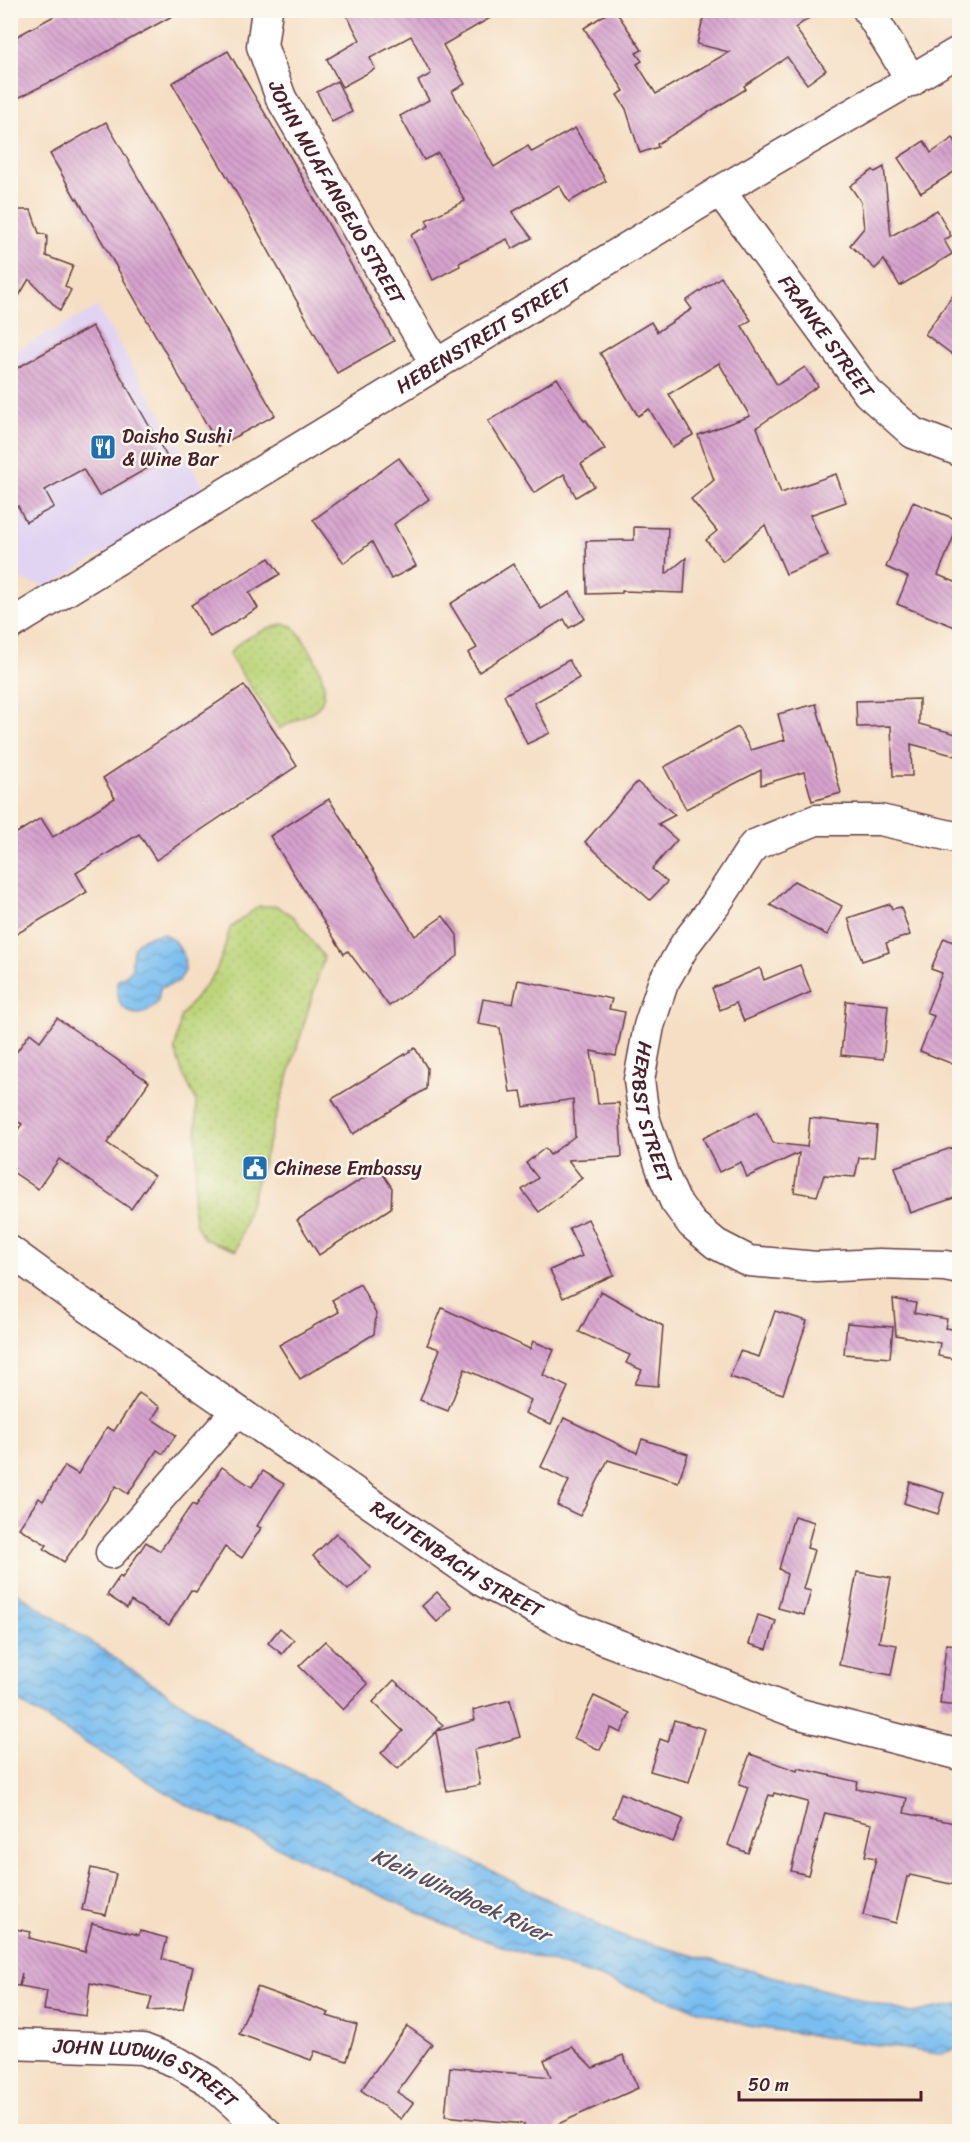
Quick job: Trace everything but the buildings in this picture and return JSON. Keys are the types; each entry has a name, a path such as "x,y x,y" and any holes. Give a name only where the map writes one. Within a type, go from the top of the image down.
{"street":[{"name":"JOHN MUAFANGEJO STREET","path":"267,10 262,46 281,98 436,365"},
{"path":"868,10 912,81"},
{"name":"HEBENSTREIT STREET","path":"10,625 720,190 912,81 960,51"},
{"name":"FRANKE STREET","path":"720,190 867,393 913,433 960,451"},
{"name":"HERBST STREET","path":"960,838 880,820 816,820 754,844 715,905 686,943 663,983 649,1026 639,1080 644,1117 675,1201 692,1224 716,1244 749,1261 817,1268 879,1264 945,1266 960,1269"},
{"name":"RAUTENBACH STREET","path":"10,1251 484,1582 574,1628 800,1714 960,1755"},
{"path":"111,1553 237,1411"},
{"name":"JOHN LUDWIG STREET","path":"10,2044 143,2049 179,2063 209,2081 266,2132"}],"shaded area":[{"path":"97,307 206,490 48,587 11,578 10,354"}],"green space":[{"path":"283,624 293,626 306,643 323,679 324,690 322,701 316,709 279,729 229,655 238,644"},
{"path":"259,906 277,906 294,917 324,957 236,1251 204,1239 196,1225 193,1205 197,1156 196,1100 182,1072 175,1049 181,1016 215,973 230,928"}],"water":[{"path":"163,934 175,941 184,956 185,971 178,982 160,988 158,1001 150,1010 135,1014 122,1006 118,998 118,980 129,973 132,968 133,953 138,943 142,939"},
{"name":"Klein Windhoek River","path":"10,1588 251,1749 620,1936 911,2013 959,2004 959,2048 939,2054 748,2026 462,1933 187,1805 11,1697"}],"place":[{"name":"Daisho Sushi & Wine Bar","path":"103,447"},
{"name":"Chinese Embassy","path":"255,1168"}]}
